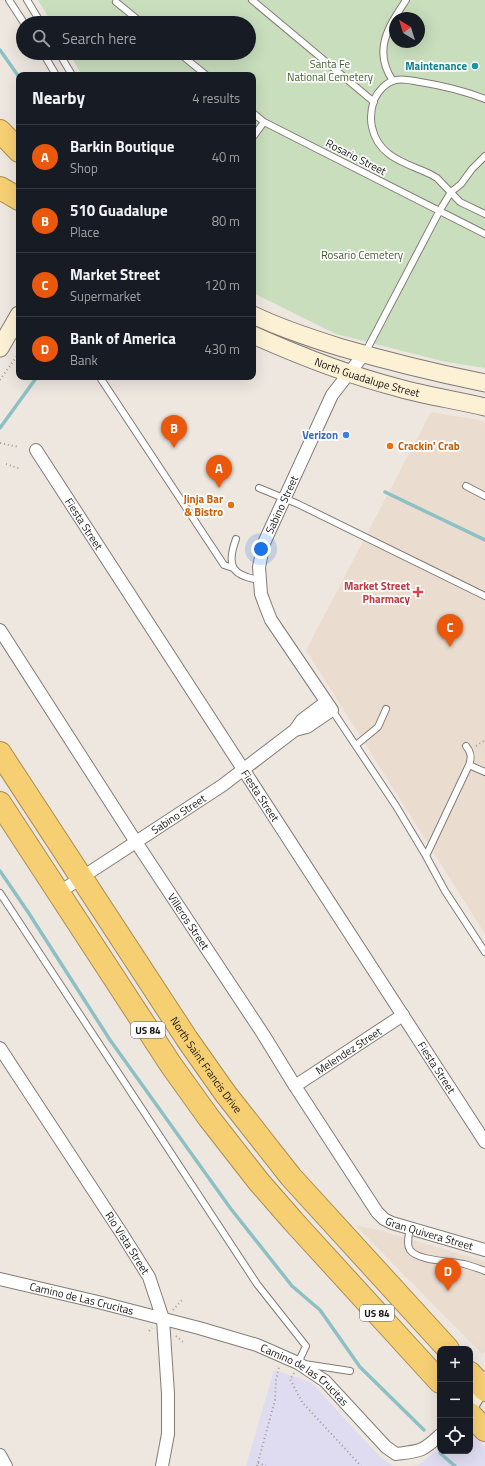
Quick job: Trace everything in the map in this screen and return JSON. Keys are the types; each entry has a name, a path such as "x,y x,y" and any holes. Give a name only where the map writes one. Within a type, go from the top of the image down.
{"highway":[{"path":"0,131 16,148"},
{"path":"0,188 16,197"},
{"name":"North Saint Francis Drive","path":"0,753 224,1093 264,1144 312,1201 445,1346"},
{"name":"US 84","path":"0,803 171,1065 225,1139 284,1211 437,1379"},
{"path":"473,1417 485,1430"}],"main road":[{"name":"North Guadalupe Street","path":"256,316 314,339 405,366 485,383"},
{"path":"0,348 16,320"},
{"name":"North Guadalupe Street","path":"256,335 302,356 349,373 399,388 485,407"},
{"path":"473,1400 481,1387"},
{"path":"473,1404 481,1387"}],"street":[{"name":"Sabino Street","path":"58,893 243,771 295,730 302,720 329,706 271,620 261,594 259,568 264,543 332,394 364,354"},
{"name":"Fiesta Street","path":"36,450 485,1142"},
{"name":"Villeros Street","path":"0,630 377,1212"},
{"name":"Melendez Street","path":"295,1086 402,1015"},
{"name":"Rio Vista Street","path":"0,1048 122,1234 149,1278 167,1315 168,1434 162,1466"},
{"name":"Gran Quivera Street","path":"377,1212 388,1221 485,1250"},
{"name":"Camino de Las Crucitas","path":"0,1279 167,1315"},
{"name":"Camino de las Crucitas","path":"167,1315 257,1345 298,1363 324,1381 386,1447 396,1454 420,1451 426,1448 437,1438"},
{"path":"0,1455 6,1466"}],"lane":[{"path":"9,0 19,16"},
{"path":"27,0 37,16"},
{"path":"252,0 374,102"},
{"path":"393,81 385,67 384,39 389,25 406,0"},
{"path":"116,2 133,16"},
{"path":"47,60 54,72"},
{"path":"63,60 70,72"},
{"path":"188,60 202,72"},
{"path":"485,99 455,88 404,80 393,81 380,91 371,108 371,123 374,136 381,148 388,154 437,178 460,202 485,214"},
{"name":"Rosario Street","path":"256,115 264,122 485,234"},
{"path":"256,133 264,122"},
{"path":"364,354 451,192 461,184 472,169 485,156"},
{"path":"102,380 224,565 233,568 240,575 260,580"},
{"path":"466,486 485,496"},
{"path":"259,488 284,498 485,596"},
{"path":"233,568 232,556 236,539"},
{"path":"329,706 356,745 426,856 445,891 485,952"},
{"path":"356,745 378,727 386,709"},
{"path":"426,856 470,765 472,758 466,746"},
{"path":"470,765 485,772"},
{"path":"0,893 257,1284 306,1346 298,1363 350,1371"},
{"path":"410,1228 408,1243 409,1248 417,1255 485,1270"}],"path":[{"path":"0,380 16,357"},
{"path":"0,443 19,447"},
{"path":"6,464 22,469"},
{"path":"476,746 485,740"},
{"path":"167,1315 182,1300"},
{"path":"176,1336 183,1342"},
{"path":"266,1466 258,1464 275,1400 276,1380 282,1356"},
{"path":"298,1363 290,1379 302,1402 361,1466"}],"shaded area":[{"path":"431,412 485,421 485,934 306,650"},
{"path":"355,1225 375,1229 485,1261 485,1352 482,1354"},
{"path":"274,1370 311,1382 380,1457 393,1466 246,1466"},
{"path":"473,1434 485,1447 485,1466 413,1466 418,1465 437,1450 437,1454 473,1454"}],"green space":[{"path":"38,0 485,0 485,368 446,362 336,334 256,294 256,72 80,72 73,60 256,60 256,16 48,16"}],"waterway":[{"path":"0,50 16,73"},
{"path":"0,428 35,380"},
{"path":"385,492 485,540"},
{"path":"0,871 110,1040 231,1209 292,1286 320,1310 360,1367 424,1430"},
{"path":"441,1454 455,1466"}],"place":[{"name":"Maintenance","path":"475,66"},
{"name":"Verizon","path":"346,435"},
{"name":"Crackin' Crab","path":"390,446"},
{"name":"510 Guadalupe","path":"174,448"},
{"name":"Barkin Boutique","path":"219,488"},
{"name":"Jinja Bar & Bistro","path":"231,505"},
{"name":"Market Street Pharmacy","path":"418,592"},
{"name":"Market Street","path":"450,647"},
{"name":"Bank of America","path":"448,1291"}],"park label":[{"name":"Santa Fe National Cemetery","path":"330,70"},
{"name":"Rosario Cemetery","path":"362,255"}]}
